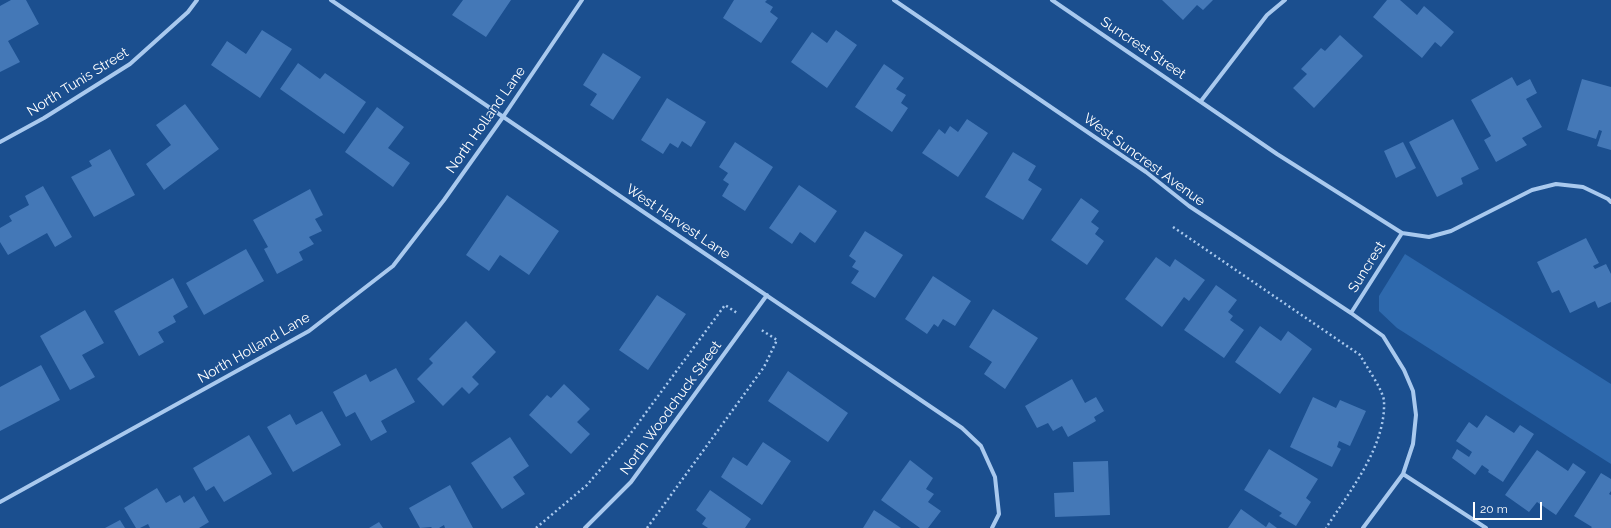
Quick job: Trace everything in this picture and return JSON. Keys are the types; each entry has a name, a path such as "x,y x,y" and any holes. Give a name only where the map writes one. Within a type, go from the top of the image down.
{"street":[{"name":"North Tunis Street","path":"0,142 44,118 130,64 188,12 197,0"},
{"name":"West Harvest Lane","path":"331,0 962,428 981,446 995,477 999,514 992,528"},
{"name":"North Holland Lane","path":"0,502 309,331 393,266 444,200 582,0"},
{"name":"West Suncrest Avenue","path":"894,0 1146,172 1189,206 1351,313 1383,336 1404,370 1413,391 1416,415 1413,444 1403,474"},
{"name":"Suncrest Street","path":"1052,0 1201,101"},
{"path":"1284,0 1266,15 1201,101 1277,154 1402,232 1429,237 1451,231 1532,190 1556,184 1583,187 1608,199 1611,202"},
{"name":"Suncrest","path":"1351,313 1402,232"},
{"name":"North Woodchuck Street","path":"586,528 631,482 767,295"},
{"path":"1362,528 1403,474 1486,528"}],"path":[{"path":"1173,227 1360,355 1372,375 1384,400 1381,428 1369,461 1326,528"}],"shaded area":[{"path":"1405,254 1611,384 1611,464 1397,328 1379,311 1379,296"}],"building":[{"path":"11,0 26,0 39,24 8,41 20,62 0,72 0,6"},
{"path":"463,0 511,0 486,37 452,15"},
{"path":"734,0 767,0 765,2 773,7 770,12 778,18 761,43 723,18"},
{"path":"1162,0 1213,0 1203,10 1197,5 1183,20"},
{"path":"1387,0 1400,0 1417,15 1424,6 1454,32 1441,47 1435,42 1422,58 1373,17"},
{"path":"262,30 292,49 260,98 211,65 227,41 246,54"},
{"path":"836,30 857,45 827,88 791,62 812,32 827,43"},
{"path":"1340,35 1363,56 1314,108 1293,88 1307,74 1301,69 1321,48 1325,51"},
{"path":"603,53 641,77 613,120 590,105 597,94 583,85"},
{"path":"298,63 320,79 325,73 366,102 344,134 280,89"},
{"path":"884,64 904,78 896,89 906,95 901,103 908,108 892,132 855,107"},
{"path":"1512,77 1517,86 1530,79 1537,93 1526,99 1542,127 1522,138 1527,145 1496,162 1484,140 1491,136 1471,100"},
{"path":"1582,79 1611,87 1611,150 1597,146 1602,131 1599,130 1596,139 1567,130"},
{"path":"667,98 706,122 691,147 682,141 678,148 670,143 663,154 641,140"},
{"path":"185,104 219,149 164,190 146,164 171,145 156,125"},
{"path":"377,107 404,127 388,148 410,163 393,187 345,152"},
{"path":"967,119 988,133 958,177 922,153 939,129 945,134 950,126 958,132"},
{"path":"1453,119 1479,169 1461,178 1463,184 1437,197 1409,142"},
{"path":"735,142 773,167 745,211 722,196 729,184 723,180 728,173 719,167"},
{"path":"1403,142 1416,168 1396,178 1384,151"},
{"path":"110,149 135,195 94,217 71,177 92,166 89,161"},
{"path":"1013,152 1036,166 1028,180 1042,189 1023,220 985,197"},
{"path":"799,185 837,211 815,243 800,232 792,244 769,228"},
{"path":"43,186 72,237 55,247 47,233 8,255 0,242 0,228 12,221 9,216 29,205 25,196"},
{"path":"310,189 323,215 315,219 322,231 309,237 314,244 299,252 303,260 277,274 264,249 268,247 253,220"},
{"path":"507,195 559,231 529,275 500,255 489,271 466,255"},
{"path":"1081,198 1099,211 1091,222 1099,228 1095,234 1104,241 1087,265 1051,240"},
{"path":"865,231 903,255 875,298 851,283 859,271 852,267 856,261 849,256"},
{"path":"1586,238 1599,263 1593,266 1595,269 1606,264 1611,274 1611,302 1598,308 1595,301 1570,313 1559,290 1552,293 1537,262"},
{"path":"246,249 264,281 204,315 186,283"},
{"path":"1156,257 1170,267 1175,259 1205,280 1189,301 1184,297 1162,327 1125,299"},
{"path":"933,276 971,301 955,326 943,319 938,327 934,324 927,334 905,319"},
{"path":"173,278 188,307 173,316 176,322 158,332 164,342 139,356 114,311"},
{"path":"1216,285 1237,300 1228,312 1233,316 1230,320 1244,330 1224,358 1184,330"},
{"path":"657,295 686,314 648,370 619,350"},
{"path":"993,309 1038,338 1005,389 984,374 992,362 969,347"},
{"path":"85,310 104,343 82,355 95,377 70,390 40,336"},
{"path":"466,321 496,352 472,377 479,384 469,394 462,387 443,406 417,379 433,363 429,359"},
{"path":"1260,326 1281,341 1288,331 1312,349 1280,394 1235,362"},
{"path":"41,365 60,400 0,431 0,387"},
{"path":"396,368 415,402 381,421 387,432 371,441 355,412 346,417 333,392 366,374 370,382"},
{"path":"788,371 848,413 828,442 768,401"},
{"path":"1072,379 1085,403 1096,397 1104,411 1094,417 1096,421 1068,437 1062,426 1053,431 1048,423 1037,428 1025,406"},
{"path":"564,384 590,409 577,422 590,434 571,454 529,415 547,395 551,398"},
{"path":"1313,397 1336,408 1340,400 1366,411 1350,446 1339,441 1337,447 1341,449 1332,467 1290,447"},
{"path":"322,411 341,445 293,472 267,427 290,414 296,425"},
{"path":"1486,415 1514,433 1520,425 1534,434 1503,482 1488,472 1489,470 1482,465 1475,475 1452,458 1457,449 1469,457 1472,452 1456,441 1469,422 1477,428"},
{"path":"249,435 272,474 224,502 214,486 206,491 193,468"},
{"path":"510,437 529,466 513,477 525,494 502,509 471,463"},
{"path":"763,442 791,461 762,505 721,477 733,457 747,466"},
{"path":"1269,449 1318,479 1306,498 1311,502 1296,526 1279,516 1282,513 1244,490"},
{"path":"1537,450 1568,471 1573,463 1586,472 1556,515 1537,502 1529,512 1505,495"},
{"path":"910,460 933,478 926,489 934,494 928,502 941,511 928,528 920,528 881,500"},
{"path":"1108,461 1110,515 1055,517 1054,493 1074,492 1073,462"},
{"path":"1601,473 1611,479 1611,491 1609,494 1611,495 1611,528 1591,528 1592,527 1574,516"},
{"path":"450,485 473,528 445,528 444,525 439,528 420,528 409,508"},
{"path":"157,488 166,503 180,495 184,503 194,496 209,522 199,528 150,528 148,524 140,528 136,528 124,508"},
{"path":"710,490 751,519 745,528 708,528 702,524 706,518 696,510"},
{"path":"1241,509 1266,527 1269,522 1277,528 1228,528"},
{"path":"874,510 901,528 863,528"},
{"path":"120,520 125,528 105,528"},
{"path":"379,522 383,528 369,528"}]}
